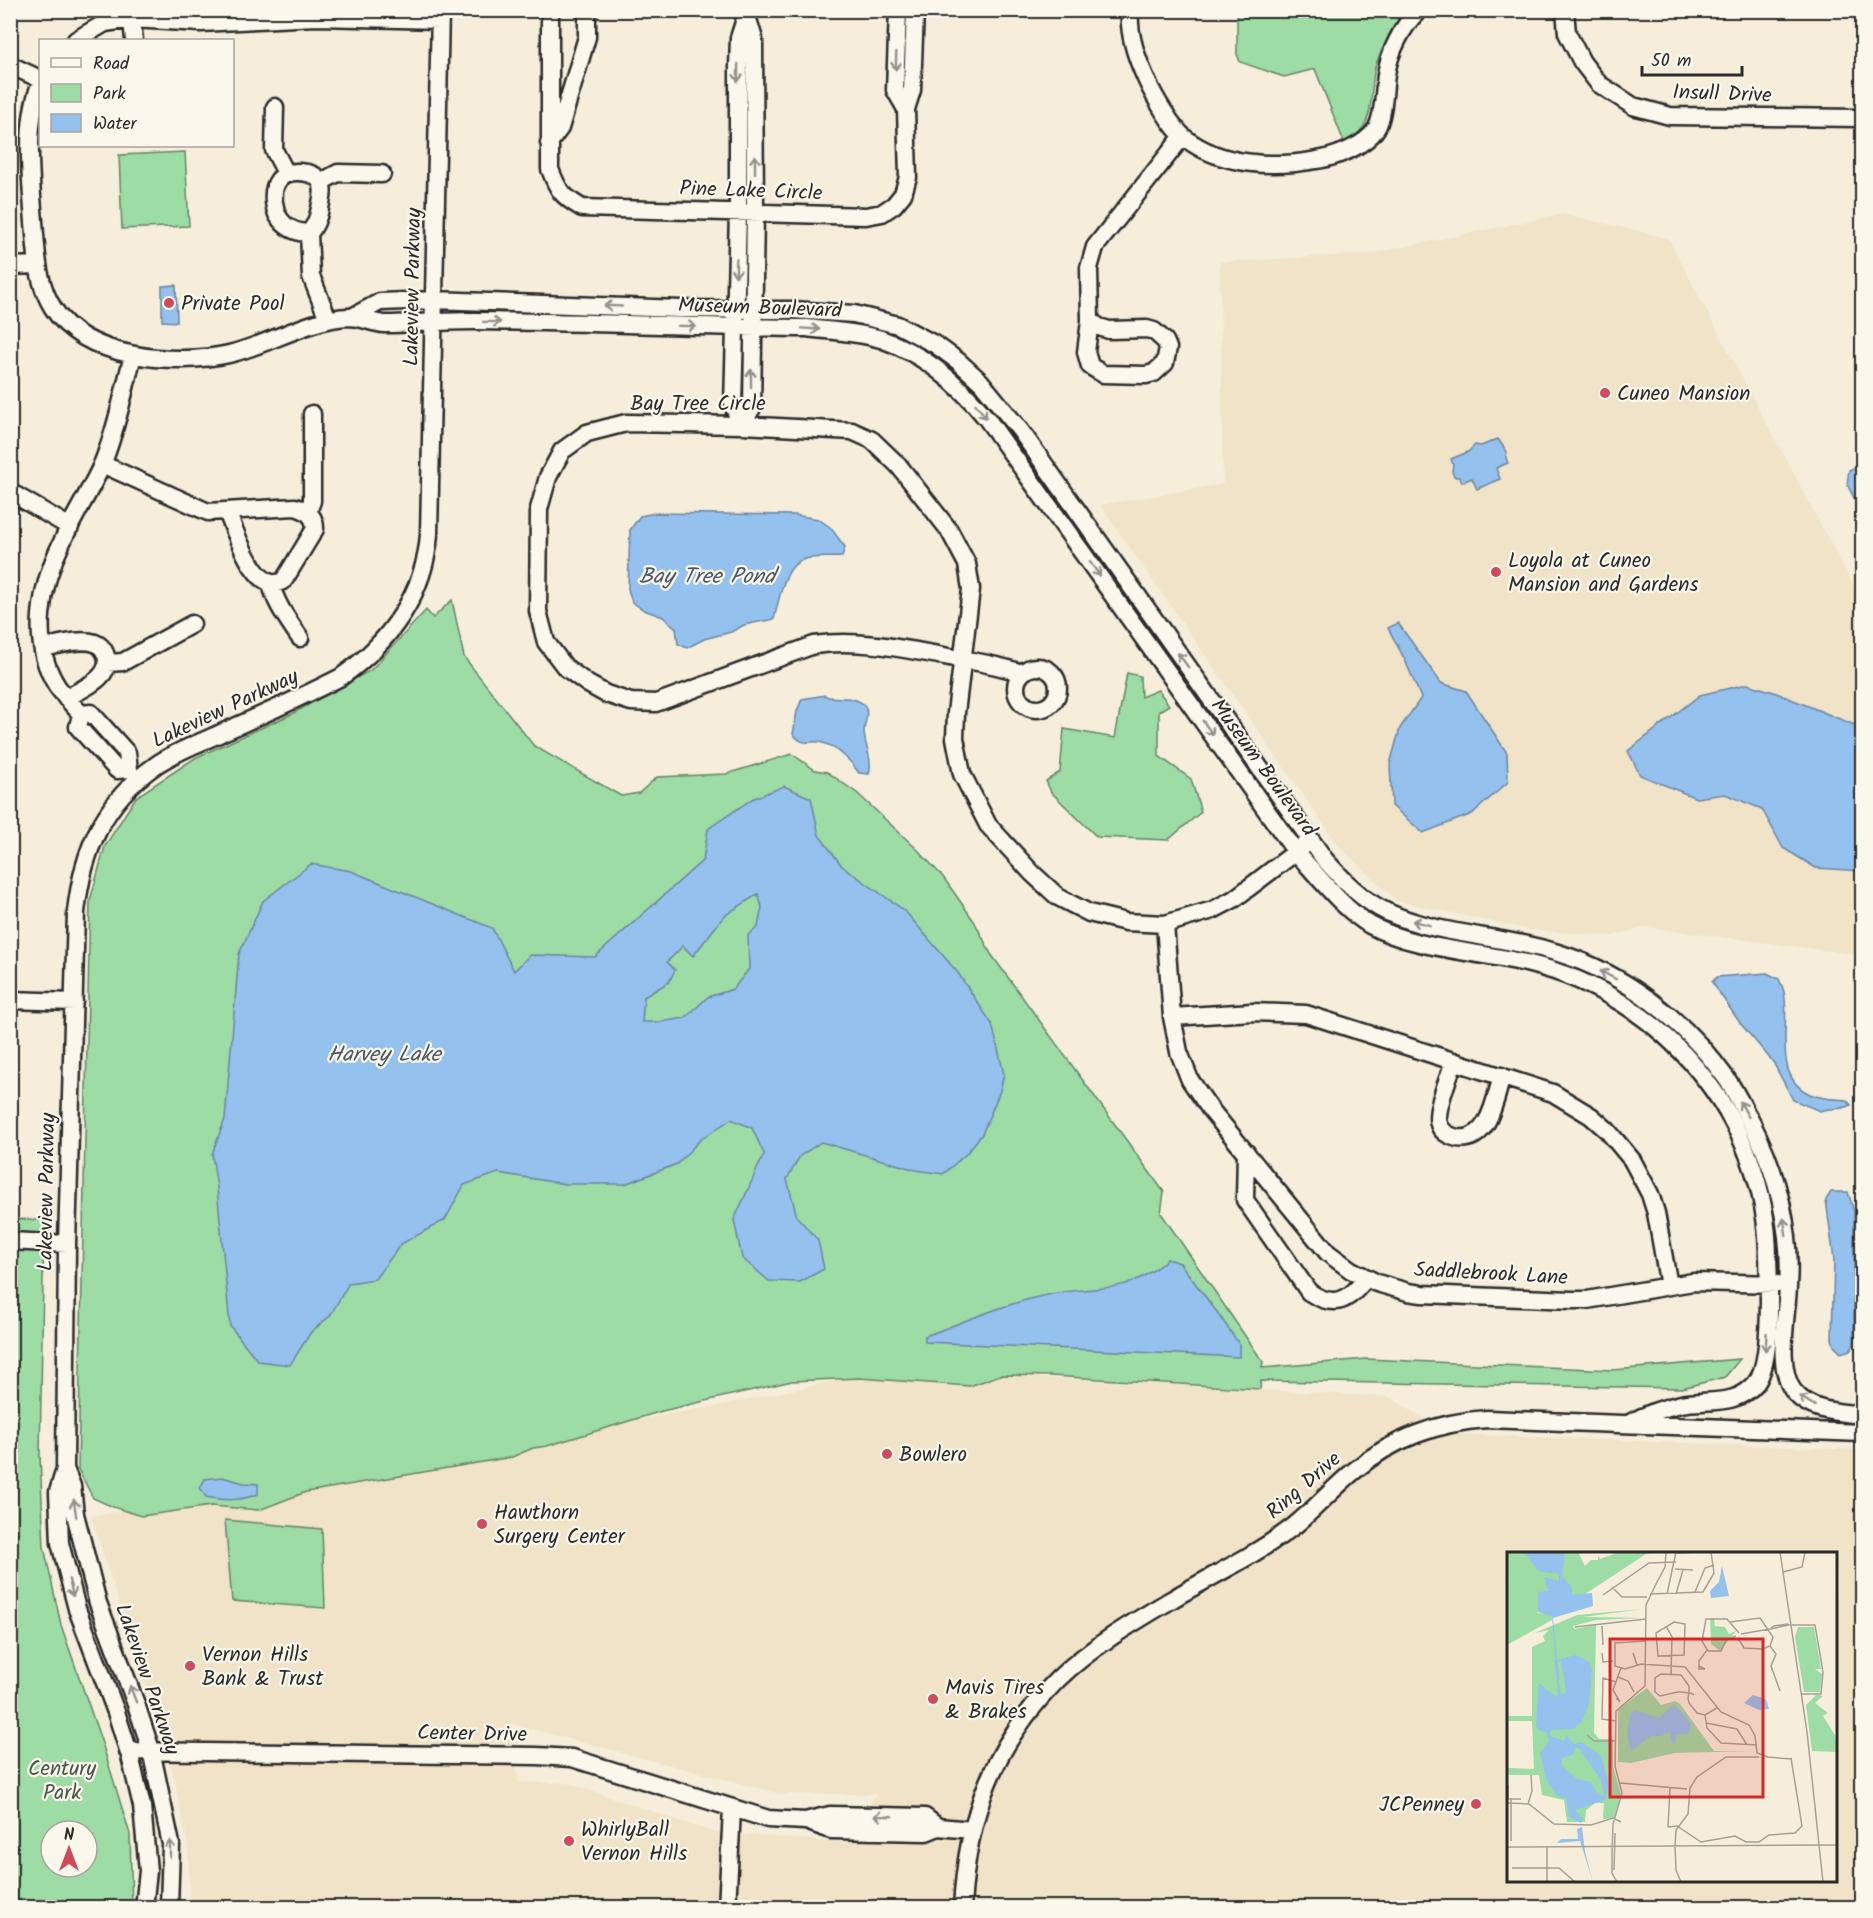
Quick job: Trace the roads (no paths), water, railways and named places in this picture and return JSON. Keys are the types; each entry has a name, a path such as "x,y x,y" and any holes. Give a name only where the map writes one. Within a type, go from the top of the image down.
{"street":[{"name":"Pine Lake Circle","path":"550,10 550,169 558,191 582,208 866,216 882,213 894,205 903,194 908,177 906,109 912,90 915,10"},
{"path":"549,143 560,128 587,37 587,10"},
{"name":"Pine Lake Circle","path":"898,10 895,90 906,109"},
{"path":"1130,10 1129,19 1136,59 1154,97 1183,136 1216,155 1265,164 1298,164 1330,158 1356,147 1376,129 1385,97 1386,74 1393,52 1401,35 1419,10"},
{"name":"Insull Drive","path":"1565,10 1567,33 1582,62 1599,84 1633,106 1670,117 1863,118"},
{"path":"742,425 733,406 734,310 746,212 754,39 748,13"},
{"path":"79,39 105,23 132,15 201,23 316,14 440,15"},
{"path":"132,15 134,39"},
{"name":"Lakeview Parkway","path":"144,1908 148,1871 142,1806 128,1751 77,1609 60,1544 58,1492 65,1469 67,1244 76,912 80,879 89,849 103,822 124,793 134,774 341,677 362,663 386,638 401,619 414,595 429,542 440,15"},
{"path":"10,65 39,79"},
{"path":"39,90 30,149 38,265 42,285 51,306 62,320 80,334 94,342 133,355 187,359 228,354 328,319 352,317"},
{"path":"275,107 274,150 286,173"},
{"path":"1090,321 1109,330 1147,329 1154,331 1165,341 1167,348 1165,363 1154,373 1146,375 1109,375 1096,371 1087,359 1086,352 1090,321 1089,268 1095,246 1183,136"},
{"path":"309,233 292,230 283,223 275,210 273,193 275,185 286,173 311,173 321,182 324,192 315,226 309,233 311,276 328,319"},
{"path":"321,182 338,173 382,174"},
{"path":"742,425 752,408 753,310 746,212"},
{"path":"10,266 38,265"},
{"name":"Museum Boulevard","path":"352,317 380,302 434,300 813,311 854,314 898,325 936,345 981,382 1020,430 1324,860 1350,888 1385,911 1418,924 1519,942 1560,953 1596,969 1635,990 1668,1013 1700,1044 1728,1079 1752,1122 1776,1178 1787,1238 1788,1285 1784,1344 1787,1377 1794,1392 1812,1405 1825,1410 1863,1415"},
{"name":"Museum Boulevard","path":"352,317 380,324 472,321 807,328 881,339 918,356 942,372 969,396 1296,852 1337,898 1369,924 1404,940 1531,964 1575,978 1607,993 1666,1035 1722,1102 1741,1134 1761,1192 1768,1234 1769,1284 1766,1350 1763,1366 1756,1382 1741,1395 1725,1401 1683,1404 1649,1412 1629,1424"},
{"path":"133,355 102,464 62,540 46,579 40,613 43,648 56,684 81,714 78,727 117,770 134,774"},
{"path":"308,512 312,501 312,414"},
{"name":"Bay Tree Circle","path":"962,659 871,643 834,643 814,645 656,703 630,702 606,694 565,667 546,642 538,611 538,509 548,477 562,451 586,433 626,423 742,425 852,431 872,440 899,466 949,530 967,564 971,589 955,738 962,774 988,825 1032,873 1058,897 1089,913 1125,922 1165,924 1213,910 1234,899 1311,841"},
{"path":"102,464 208,512 295,507 308,512 315,523 312,536 284,580 271,584 256,574 227,512"},
{"path":"10,492 70,527"},
{"path":"271,584 279,605 300,638"},
{"path":"107,663 123,662 192,624"},
{"path":"43,648 94,642 104,650 107,663 104,673 97,680 66,698"},
{"path":"962,659 1008,668 1022,674"},
{"name":"Saddlebrook Lane","path":"1165,924 1172,1017 1179,1052 1190,1080 1210,1109 1328,1253 1352,1270 1377,1283 1422,1294 1572,1300 1587,1300 1693,1282 1788,1285"},
{"path":"10,1000 74,1002"},
{"path":"1172,1017 1253,1012 1299,1012 1553,1093 1573,1104 1606,1130 1632,1160 1650,1194 1656,1213 1669,1286"},
{"path":"1454,1061 1439,1111 1439,1124 1447,1135 1459,1138 1473,1136 1482,1130 1489,1117 1502,1076"},
{"path":"1246,1152 1245,1200 1309,1292 1320,1299 1335,1302 1355,1292 1366,1278"},
{"path":"10,1241 67,1244"},
{"name":"Ring Drive","path":"962,1908 964,1867 974,1818 994,1765 1020,1724 1058,1679 1122,1630 1182,1593 1240,1562 1294,1526 1355,1469 1388,1447 1446,1424 1470,1420 1863,1432"},
{"name":"Lakeview Parkway","path":"65,1469 72,1486 75,1514 98,1603 151,1750 171,1844 169,1908"},
{"name":"Center Drive","path":"128,1751 572,1758 768,1819 805,1821 831,1830 927,1832 938,1827 972,1830"},
{"path":"727,1908 732,1809"}],"water":[{"name":"Private Pool","path":"176,285 177,322 162,321 162,286"},
{"path":"1498,439 1507,452 1508,463 1496,468 1500,479 1477,489 1472,478 1462,482 1459,477 1455,477 1452,472 1451,459 1468,452 1475,445 1481,446"},
{"path":"1862,464 1862,514 1847,484 1849,470"},
{"name":"Bay Tree Pond","path":"655,513 795,515 818,519 830,527 845,547 842,557 805,559 792,568 783,584 774,619 744,625 731,632 704,639 687,648 678,644 676,628 663,617 644,610 632,602 628,589 630,530 640,516"},
{"path":"1398,623 1441,683 1466,691 1507,753 1508,782 1472,814 1423,833 1392,806 1390,764 1400,728 1421,698 1388,628"},
{"path":"1747,684 1862,726 1862,871 1816,868 1783,848 1762,809 1725,794 1696,798 1640,775 1628,751 1700,695"},
{"path":"825,695 856,700 866,708 864,732 869,758 869,774 859,773 843,755 828,745 801,741 793,734 797,711 802,699"},
{"name":"Harvey Lake","path":"784,786 811,798 819,835 842,866 905,911 958,973 992,1024 1004,1074 1000,1091 982,1134 966,1154 943,1174 916,1170 821,1142 800,1156 787,1179 797,1217 818,1240 824,1269 800,1282 769,1281 742,1258 734,1220 764,1154 752,1128 731,1119 700,1140 677,1164 625,1184 565,1184 498,1173 464,1185 445,1220 401,1244 375,1279 349,1283 330,1316 311,1332 290,1365 258,1361 230,1326 212,1154 225,1119 239,954 263,901 311,864 351,871 492,928 514,971 530,955 595,957 703,860 708,829 752,799","holes":["758,894 762,907 758,927 748,935 749,969 733,989 708,997 685,1018 642,1022 644,997 669,982 675,970 667,962 683,946 693,956 724,916"]},
{"path":"1767,973 1779,979 1784,992 1786,1063 1790,1075 1798,1086 1810,1094 1823,1098 1847,1100 1851,1105 1820,1111 1793,1100 1773,1062 1740,1023 1712,982 1717,977"},
{"path":"1831,1192 1848,1192 1854,1211 1854,1344 1850,1350 1841,1353 1834,1346 1832,1339 1834,1260 1826,1200"},
{"path":"1167,1259 1180,1263 1217,1312 1239,1344 1239,1357 925,1342 925,1336 1020,1302 1052,1294 1125,1284 1152,1271"},
{"path":"222,1477 258,1484 258,1494 232,1500 206,1497 200,1488 205,1479"}],"place":[{"name":"Private Pool","path":"169,303"},
{"name":"Cuneo Mansion","path":"1605,393"},
{"name":"Loyola at Cuneo Mansion and Gardens","path":"1496,572"},
{"name":"Bowlero","path":"887,1454"},
{"name":"Hawthorn Surgery Center","path":"482,1524"},
{"name":"Vernon Hills Bank & Trust","path":"190,1666"},
{"name":"Mavis Tires & Brakes","path":"933,1699"},
{"name":"JCPenney","path":"1476,1804"},
{"name":"WhirlyBall Vernon Hills","path":"569,1841"}],"park label":[{"name":"Century Park","path":"62,1780"}]}
